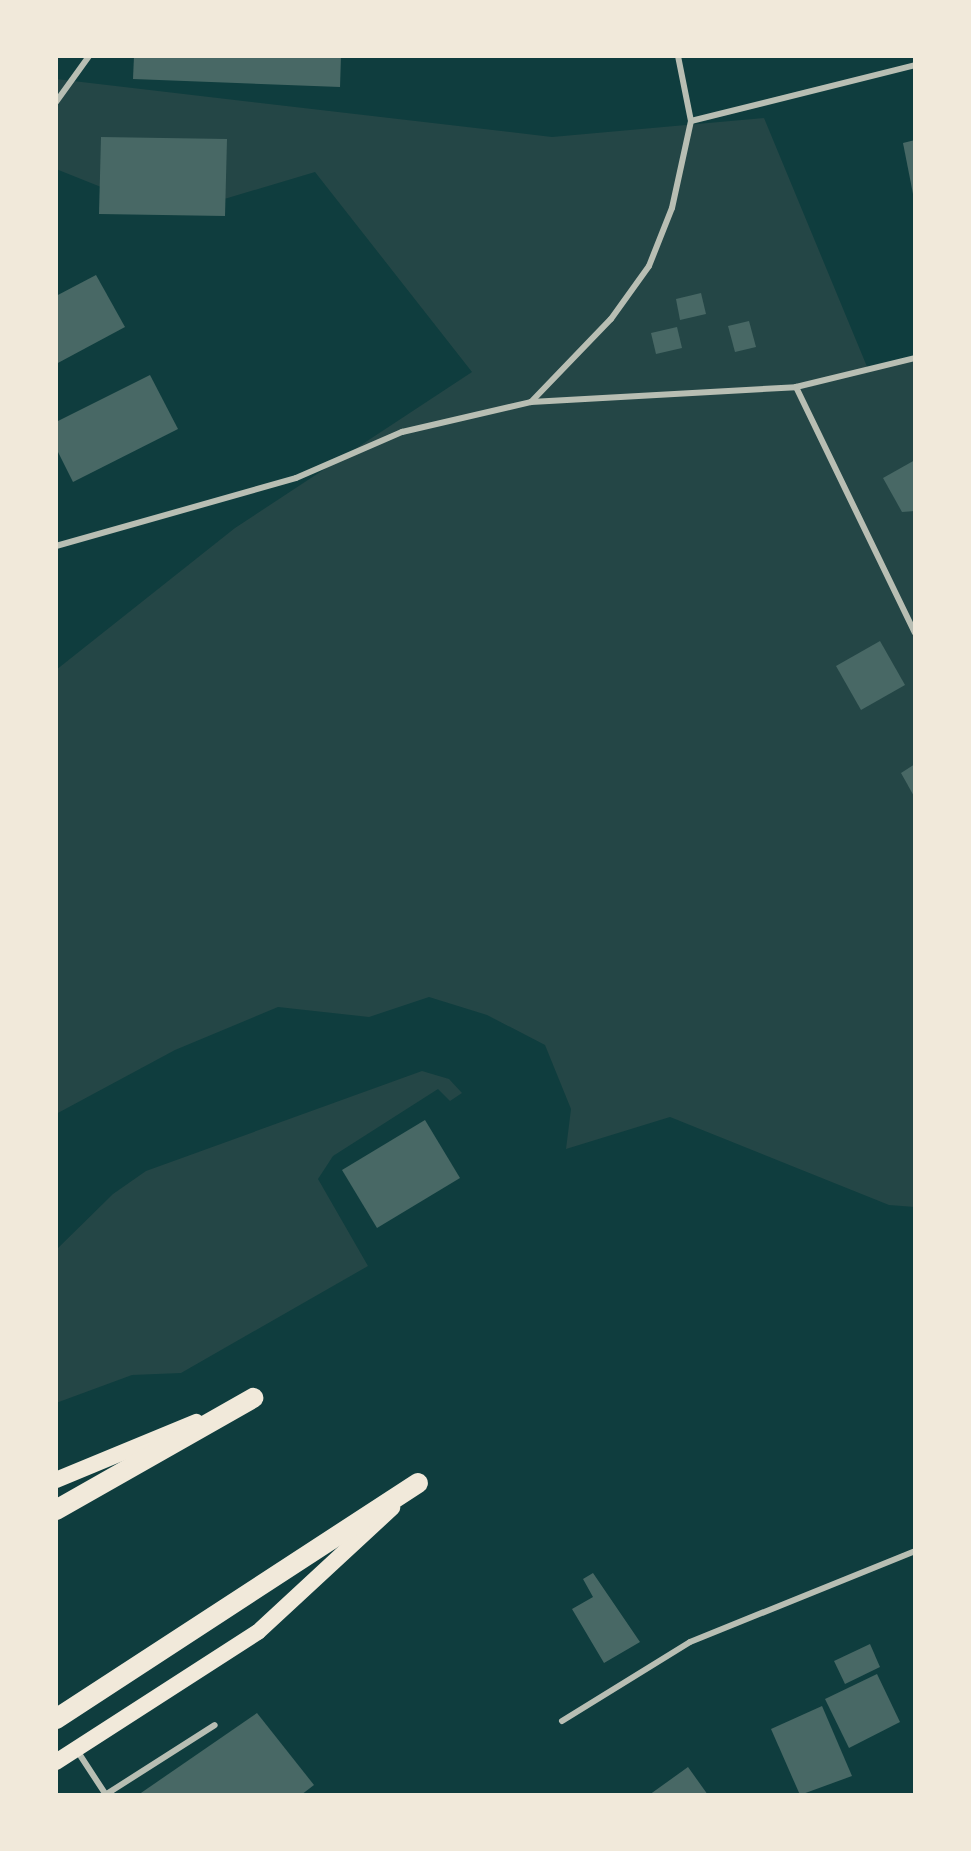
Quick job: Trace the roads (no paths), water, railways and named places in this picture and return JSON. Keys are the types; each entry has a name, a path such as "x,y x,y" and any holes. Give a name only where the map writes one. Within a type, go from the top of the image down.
{"main road":[{"path":"56,1480 253,1398"},
{"path":"56,1510 253,1398"},
{"path":"56,1719 418,1483"},
{"path":"56,1762 258,1632 418,1483"}],"lane":[{"path":"56,102 89,56"},
{"path":"531,402 611,319 649,266 672,208 691,121 678,56"},
{"path":"691,121 915,65"},
{"path":"56,546 296,478 402,432 531,402 796,387 915,358"},
{"path":"796,387 915,633"},
{"path":"562,1721 690,1642 915,1551"},
{"path":"76,1749 105,1795 215,1725"}]}
